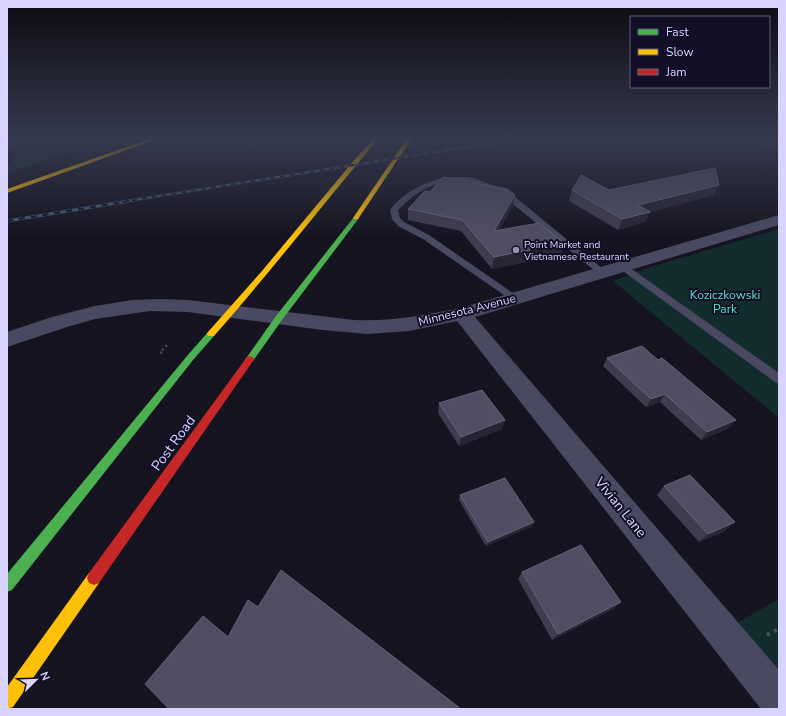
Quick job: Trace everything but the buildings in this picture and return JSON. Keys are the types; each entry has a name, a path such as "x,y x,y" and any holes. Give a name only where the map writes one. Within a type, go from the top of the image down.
{"main road":[{"path":"7,190 65,170"},
{"path":"7,584 190,358 305,225 348,170"},
{"name":"Post Road","path":"7,701 279,318 366,205 389,170"}],"street":[{"name":"Minnesota Avenue","path":"7,340 90,314 130,306 171,305 356,327 419,323 462,314 779,220"},
{"name":"Vivian Lane","path":"462,314 779,700"}],"lane":[{"path":"515,298 426,237 401,224 396,219 394,210 410,194 425,185 446,179 471,179 506,194 603,273"},
{"path":"622,267 779,379"}],"green space":[{"path":"7,170 15,170 7,173"},
{"name":"Koziczkowski Park","path":"779,229 779,418 613,281 650,267"},
{"path":"779,599 779,675 735,624"}],"railway":[{"path":"122,202 320,170"},
{"path":"7,221 129,201"}],"traffic: fast":[{"path":"250,359 279,318 356,218"},
{"path":"7,585 211,334"}],"traffic: slow":[{"path":"7,191 66,170"},
{"path":"211,334 265,273 348,170"},
{"path":"356,218 388,170"},
{"path":"7,701 94,578"}],"traffic: jam":[{"path":"94,578 250,359"}],"place":[{"name":"Point Market and Vietnamese Restaurant","path":"516,250"}]}
